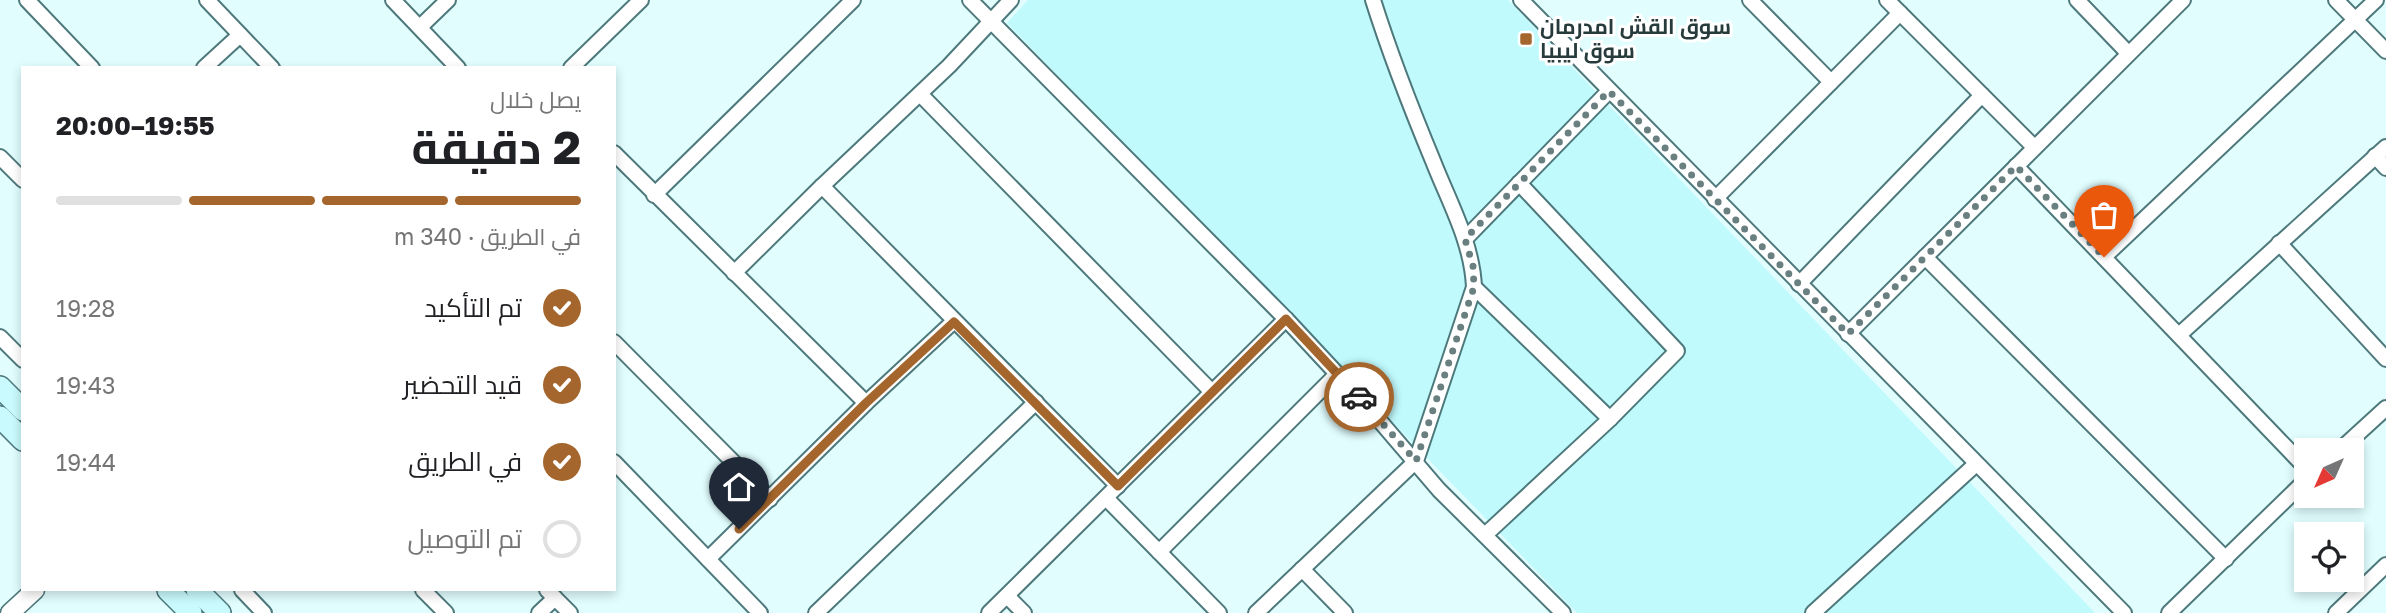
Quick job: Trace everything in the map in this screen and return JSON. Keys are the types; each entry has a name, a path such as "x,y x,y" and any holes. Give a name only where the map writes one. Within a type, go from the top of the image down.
{"main road":[{"path":"0,387 21,408"},
{"path":"0,417 21,438"},
{"path":"169,591 191,613"},
{"path":"198,591 220,613"}],"street":[{"path":"27,0 90,66"},
{"path":"207,0 270,66"},
{"path":"393,0 456,66"},
{"path":"420,27 448,0"},
{"path":"573,66 641,0"},
{"path":"654,195 853,0"},
{"path":"970,0 1286,319 1416,461 1439,490 1563,613"},
{"path":"734,273 920,94 1011,0"},
{"path":"1256,613 1416,461 1474,287 1473,266 1465,239 1412,108 1373,0"},
{"path":"1521,0 2124,613"},
{"path":"1751,0 1831,82"},
{"path":"1887,0 2034,147"},
{"path":"2077,0 2128,53"},
{"path":"1848,334 2183,0"},
{"path":"2336,0 2386,51"},
{"path":"2104,257 2376,0"},
{"path":"1714,199 1900,13"},
{"path":"206,66 240,35"},
{"path":"1465,239 1609,91"},
{"path":"920,94 1212,392"},
{"path":"1799,284 1982,95"},
{"path":"2179,335 2381,152 2386,168"},
{"path":"616,155 866,403"},
{"path":"0,157 21,178"},
{"path":"2016,166 2294,455"},
{"path":"1485,535 1610,419 1675,354 1675,347 1519,183"},
{"path":"822,186 1118,486"},
{"path":"2279,243 2386,359"},
{"path":"1925,257 2226,559"},
{"path":"1474,287 1610,419"},
{"path":"989,613 1286,319"},
{"path":"708,559 866,403 954,322"},
{"path":"0,337 21,358"},
{"path":"616,344 770,499"},
{"path":"1159,552 1337,374"},
{"path":"816,613 1036,402"},
{"path":"2353,438 2386,408"},
{"path":"616,464 760,613"},
{"path":"1813,613 1976,464"},
{"path":"2169,613 2294,492"},
{"path":"1106,498 1219,613"},
{"path":"2336,613 2386,565"},
{"path":"1303,569 1345,613"},
{"path":"10,613 34,591"},
{"path":"243,591 264,613"},
{"path":"424,591 446,613"},
{"path":"539,613 551,594 570,613"},
{"path":"1007,596 1024,613"}],"shaded area":[{"path":"1028,0 1508,0 2095,613 1577,613 1007,23"}],"way so far":[{"path":"1359,397 1416,461 1474,287 1473,266 1465,239 1609,91 1848,334 2016,166 2104,257"}],"place":[{"name":"سوق القش امدرمان سوق ليبيا","path":"1526,39"}],"route":[{"path":"739,529 866,403 954,322 1118,486 1286,319 1359,397"}]}
